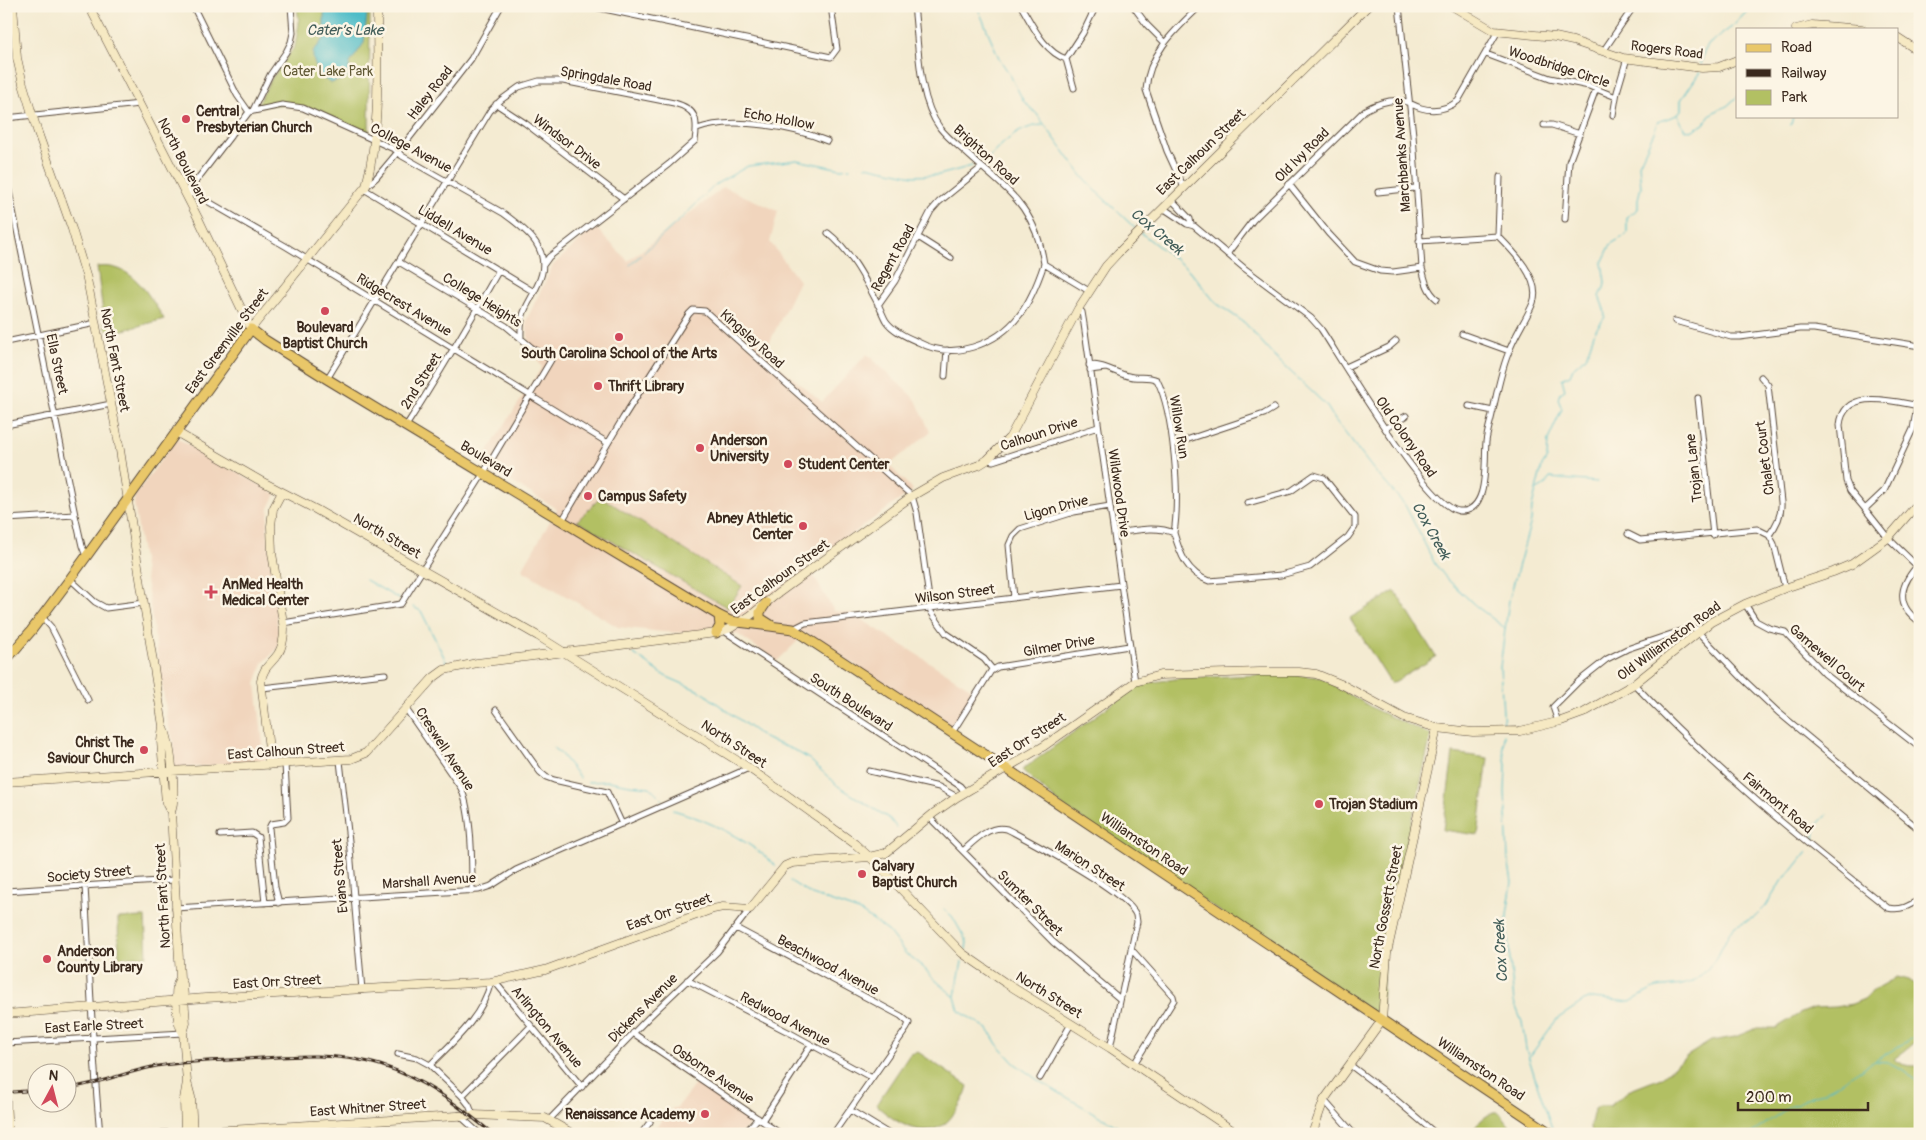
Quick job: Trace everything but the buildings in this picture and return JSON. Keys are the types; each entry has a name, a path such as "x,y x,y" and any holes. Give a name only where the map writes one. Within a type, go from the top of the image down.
{"main road":[{"name":"Boulevard","path":"251,329 327,379 709,610"},
{"name":"East Greenville Street","path":"6,660 42,617 251,329"},
{"path":"766,603 760,612 760,618 771,625"},
{"name":"Williamston Road","path":"709,610 730,621 793,629 1007,769 1551,1133"},
{"path":"719,616 720,632"}],"street":[{"name":"North Fant Street","path":"12,6 17,58 33,115 77,244 96,323 128,498 163,726 161,741 168,772 166,803 171,812 175,908 180,978 183,984 181,1000 186,1023 183,1032 187,1082 191,1097 189,1133"},
{"name":"North Boulevard","path":"89,6 186,194 251,329"},
{"path":"193,6 237,95 251,111"},
{"path":"186,194 251,111 270,75 286,52 294,33 292,6"},
{"name":"East Greenville Street","path":"251,329 365,187 372,164 375,140 377,6"},
{"name":"Haley Road","path":"365,187 376,178 398,152 471,59 501,6"},
{"path":"590,6 831,57 838,49 831,6"},
{"name":"Brighton Road","path":"914,6 924,92 940,129 981,168 1000,183 1025,209 1033,222 1041,244 1044,264"},
{"path":"1021,6 1037,33 1052,51 1066,59 1074,88"},
{"path":"1066,59 1083,33 1096,6"},
{"path":"1133,6 1147,26 1165,43"},
{"path":"1184,188 1167,151 1146,90 1153,60 1165,43 1200,6"},
{"name":"East Calhoun Street","path":"6,782 351,759 366,753 433,678 444,670 468,664 720,632 739,623 912,496 943,478 979,465 987,460 1010,437 1078,309 1106,266 1143,227 1368,6"},
{"name":"Marchbanks Avenue","path":"1399,6 1413,135 1422,268 1428,289 1437,299"},
{"name":"Rogers Road","path":"1452,6 1494,31 1555,37 1626,58 1702,68 1718,67 1736,60"},
{"path":"1604,50 1634,6"},
{"path":"1799,28 1818,25 1851,28"},
{"name":"Old Ivy Road","path":"1227,254 1253,220 1365,110 1377,104 1401,100 1428,110 1436,110 1451,106 1458,101 1498,31"},
{"path":"1898,38 1920,52"},
{"name":"Woodbridge Circle","path":"1486,54 1550,78 1596,89 1616,97 1626,58"},
{"name":"Springdale Road","path":"327,379 490,111 496,104 519,87 539,80 563,81 682,105 689,108 696,117 697,129"},
{"path":"1565,219 1569,162 1596,89"},
{"path":"1613,115 1616,97"},
{"path":"6,118 140,104"},
{"name":"Windsor Drive","path":"496,104 624,199"},
{"name":"College Avenue","path":"251,111 282,105 303,108 398,152 503,213 515,222 532,238 541,250 544,264"},
{"name":"Echo Hollow","path":"697,129 708,125 750,124 813,135 827,141"},
{"path":"1544,125 1552,125 1580,134"},
{"path":"521,338 520,325 524,308 539,284 544,264 549,257 695,141 697,129"},
{"name":"Regent Road","path":"981,168 939,202 931,211 895,280 878,305 887,322 904,336 930,348 962,350 983,344 998,336 1012,324 1023,310 1044,264"},
{"name":"Ella Street","path":"6,176 75,515 86,556"},
{"path":"1419,241 1498,236 1500,177"},
{"path":"1290,184 1328,233 1355,262 1380,271 1393,272 1422,268"},
{"name":"Liddell Avenue","path":"365,187 534,292"},
{"path":"1378,192 1416,188"},
{"name":"Ridgecrest Avenue","path":"186,194 194,194 376,300 454,350 608,443"},
{"name":"Old Colony Road","path":"1171,200 1190,219 1192,226"},
{"name":"Old Colony Road","path":"1163,208 1192,226 1311,318 1346,367 1412,468 1432,492 1450,509 1461,511 1470,509 1475,505 1481,495 1486,442 1493,411 1509,351 1532,304 1535,290 1532,278 1512,249 1498,236"},
{"path":"828,233 847,250 878,305"},
{"path":"918,237 952,258"},
{"name":"College Heights","path":"399,262 506,326 550,360 531,395"},
{"path":"1044,264 1089,291"},
{"name":"2nd Street","path":"406,426 454,350 499,270"},
{"name":"Wildwood Drive","path":"1078,309 1082,312 1135,682"},
{"name":"Kingsley Road","path":"562,521 608,443 693,310 705,311 912,496"},
{"path":"1675,321 1731,337 1800,328 1920,346"},
{"path":"6,342 96,323"},
{"path":"1462,334 1509,351"},
{"path":"1346,367 1396,341"},
{"path":"945,376 947,350"},
{"name":"Willow Run","path":"1090,368 1106,368 1128,376 1150,377 1157,380 1162,389 1174,444 1176,520 1174,533"},
{"name":"Chalet Court","path":"1762,377 1768,385 1781,502 1776,527 1769,535"},
{"path":"283,622 401,604 531,395"},
{"name":"Trojan Lane","path":"1698,398 1712,535"},
{"path":"1865,509 1884,491 1913,430 1918,406 1866,399 1851,405 1842,416 1840,425 1846,482 1850,491 1888,538 1918,564 1903,584 1901,594 1905,607 1920,622"},
{"path":"6,426 111,404"},
{"path":"1469,406 1493,411"},
{"path":"1174,444 1264,414 1274,408"},
{"path":"1386,428 1406,416"},
{"name":"Calhoun Drive","path":"987,460 993,461 1098,427"},
{"name":"North Street","path":"176,432 565,652 749,768 855,844 962,953 1110,1048 1238,1134"},
{"path":"1114,533 1148,529 1168,530 1174,533 1179,548 1190,569 1199,577 1209,581 1219,581 1281,575 1310,567 1348,537 1355,527 1355,517 1324,478 1314,474 1284,494 1248,503"},
{"path":"269,765 262,688 263,671 279,653 284,641 283,622 272,553 271,526 273,509 282,492"},
{"path":"912,496 917,513 931,612 946,633 984,659 993,670 952,733"},
{"name":"Old Williamston Road","path":"1437,728 1474,732 1520,731 1558,722 1583,713 1634,684 1700,631 1745,604 1852,564 1888,538 1920,501"},
{"name":"Ligon Drive","path":"1014,598 1009,545 1013,536 1020,529 1074,512 1110,506"},
{"path":"6,519 75,515"},
{"path":"1628,534 1640,540 1712,535 1757,529 1769,535 1774,544 1785,588"},
{"path":"70,579 95,602 106,608 144,603"},
{"name":"Wilson Street","path":"793,629 805,623 1121,585"},
{"name":"Gamewell Court","path":"1745,604 1756,620 1769,628 1785,632 1826,674 1920,748"},
{"path":"42,617 50,627 88,700"},
{"path":"1558,722 1553,707 1597,665 1627,649 1693,628 1700,631 1744,679 1778,712 1920,830"},
{"name":"South Boulevard","path":"720,632 960,786 965,792"},
{"name":"Gilmer Drive","path":"993,670 998,667 1129,646"},
{"name":"East Orr Street","path":"6,1014 181,1000 493,982 545,970 712,909 723,907 750,910 785,866 792,863 869,857 881,855 891,850 929,817 957,797 1044,746 1135,682 1160,675 1177,673 1282,672 1316,674 1343,685 1404,718 1437,728"},
{"path":"262,688 385,674"},
{"name":"Fairmont Road","path":"1634,684 1704,754 1742,788 1888,908 1904,909 1920,899"},
{"name":"Creswell Avenue","path":"406,708 456,780 466,798 472,860 472,891"},
{"path":"496,710 540,772 554,780 607,792 622,824"},
{"name":"North Gossett Street","path":"1382,1020 1387,953 1437,728"},
{"name":"Evans Street","path":"340,761 362,990"},
{"path":"279,902 275,886 269,828 271,824 284,822 288,818 285,764"},
{"name":"Marshall Avenue","path":"175,908 472,891 491,886 516,870 749,768"},
{"path":"869,771 939,787 957,797"},
{"name":"Sumter Street","path":"929,817 1053,942 1120,999"},
{"name":"Marion Street","path":"963,851 987,832 1000,827 1007,829 1090,876 1122,900 1136,915 1137,922 1110,1048"},
{"path":"220,834 252,833 258,837 265,903"},
{"name":"Society Street","path":"6,891 174,880"},
{"path":"85,886 100,1134"},
{"name":"Dickens Avenue","path":"549,1120 717,952 750,910"},
{"name":"Beachwood Avenue","path":"736,928 901,1016 908,1022 907,1028 872,1078"},
{"path":"1131,948 1173,996 1174,1000 1134,1064"},
{"name":"Redwood Avenue","path":"687,980 872,1078"},
{"path":"430,1065 464,1032 476,1017 493,982"},
{"name":"Arlington Avenue","path":"493,982 582,1087"},
{"path":"1312,1134 1324,1100 1382,1020"},
{"path":"1040,1078 1072,1024"},
{"path":"462,1096 531,1026"},
{"name":"East Earle Street","path":"6,1043 183,1032"},
{"name":"Osborne Avenue","path":"633,1034 781,1134"},
{"path":"744,1134 760,1120 811,1045"},
{"path":"398,1054 417,1058 430,1065 462,1096 473,1114"},
{"path":"1350,1065 1395,1099 1436,1134"},
{"path":"834,1134 872,1078"},
{"path":"6,1100 8,1134"},
{"path":"1324,1100 1354,1134"},
{"path":"850,1110 889,1134"},
{"name":"East Whitner Street","path":"162,1134 473,1114 545,1118 573,1134"},
{"path":"458,1115 480,1134"},
{"path":"640,1134 650,1122"}],"shaded area":[{"name":"Anderson University","path":"724,187 778,211 770,242 799,281 764,354 822,402 867,354 916,400 930,432 889,465 913,490 808,566 834,611 851,613 975,691 951,728 806,633 777,661 737,634 663,632 618,627 522,570 557,509 480,463 542,367 530,350 526,321 553,265 595,227 628,261"},
{"name":"AnMed Health Medical Center","path":"178,439 276,494 269,508 267,526 279,641 277,649 263,663 256,684 265,762 175,768 173,740 168,722 134,502 135,496 175,440"},
{"name":"Renaissance Academy","path":"696,1083 753,1121 740,1134 650,1134 673,1108 677,1108"}],"green space":[{"name":"Cater Lake Park","path":"297,6 370,6 369,134 329,116 303,107 275,105 260,107 258,104 270,81 295,46 299,23"},
{"path":"97,267 109,267 129,275 145,290 164,319 113,333 105,328"},
{"path":"601,497 742,586 728,608 577,521"},
{"path":"1395,591 1436,657 1391,684 1350,618"},
{"path":"1282,674 1320,677 1376,710 1431,735 1384,949 1382,1020 1061,805 1022,770 1139,684 1182,678"},
{"path":"1453,753 1488,758 1478,835 1443,830"},
{"path":"145,917 147,956 119,957 118,918"},
{"path":"1897,977 1909,980 1920,988 1920,1039 1894,1059 1909,1066 1920,1066 1920,1134 1591,1133 1590,1127 1594,1110 1599,1106 1610,1106 1628,1091 1661,1078 1687,1056 1711,1041 1735,1037 1757,1028 1776,1028 1799,1014 1814,1008 1852,1004 1864,999 1874,990"},
{"path":"918,1052 968,1086 956,1111 945,1124 934,1129 916,1129 907,1126 898,1122 876,1105 910,1054"},
{"path":"1493,1112 1499,1112 1518,1134 1472,1134 1480,1121"}],"water":[{"name":"Cater’s Lake","path":"328,6 368,6 364,43 350,63 347,78 331,83 319,76 313,59 313,52 324,38 324,14"}],"waterway":[{"name":"Cox Creek","path":"977,6 999,58 1024,102 1036,113 1082,176 1136,229"},
{"path":"1701,64 1704,52 1709,44 1733,26 1752,6"},
{"path":"1504,728 1500,667 1509,600 1531,521 1532,507 1542,466 1547,458 1548,440 1562,409 1558,399 1560,393 1565,390 1562,379 1570,375 1573,368 1586,357 1595,331 1605,317 1599,296 1605,282 1602,263 1611,244 1626,235 1627,217 1638,209 1641,187 1639,164 1657,122 1677,115 1681,110 1681,100 1700,72"},
{"path":"1678,116 1685,130 1691,131 1704,124 1712,113 1727,106 1736,98"},
{"path":"1791,125 1793,118"},
{"path":"984,163 1017,133 1034,126 1043,125"},
{"path":"630,265 716,184 748,166 797,160 841,169 850,168"},
{"path":"866,166 913,176 939,175 972,166"},
{"name":"Cox Creek","path":"1141,233 1188,269 1216,303 1245,323 1276,358 1326,405 1335,420 1373,469 1405,505 1435,564 1447,579 1476,606 1505,628"},
{"path":"1537,490 1544,486 1550,478 1597,482"},
{"path":"366,580 399,599"},
{"path":"413,607 421,611 447,663"},
{"path":"634,654 665,676 704,693 766,739 794,750 809,759 838,786 890,819 896,827"},
{"name":"Cox Creek","path":"1504,735 1508,859 1512,882 1507,928 1514,1002 1522,1022 1526,1049 1553,1131"},
{"path":"553,748 560,753 580,778"},
{"path":"588,782 609,781 650,787 663,800"},
{"path":"673,810 700,819 728,832 754,848 776,866"},
{"path":"1814,841 1817,826 1827,815"},
{"path":"1530,1056 1557,1019 1584,1001 1592,998 1630,1002 1655,988 1682,985 1692,982 1701,976 1717,958 1729,933 1735,926 1755,917 1766,906 1782,880 1807,852"},
{"path":"790,881 812,895 859,911 888,931 906,954 955,997 959,1011 988,1029 997,1044 1014,1063 1039,1081 1130,1134"},
{"path":"944,910 952,916 967,942 966,949"},
{"path":"955,996 962,962"},
{"path":"1751,1134 1789,1107 1831,1088 1920,1033"},
{"path":"1875,1061 1888,1062 1907,1072 1920,1085"}],"railway":[{"path":"78,1086 152,1067 176,1064 297,1056 347,1058 380,1065 411,1077 454,1103 493,1134"},
{"path":"13,1092 28,1091"}],"place":[{"name":"Central Presbyterian Church","path":"186,119"},
{"name":"Boulevard Baptist Church","path":"325,311"},
{"name":"South Carolina School of the Arts","path":"619,337"},
{"name":"Thrift Library","path":"598,386"},
{"name":"Anderson University","path":"700,448"},
{"name":"Student Center","path":"788,464"},
{"name":"Campus Safety","path":"588,496"},
{"name":"Abney Athletic Center","path":"803,526"},
{"name":"AnMed Health Medical Center","path":"211,592"},
{"name":"Christ The Saviour Church","path":"144,750"},
{"name":"Trojan Stadium","path":"1319,804"},
{"name":"Calvary Baptist Church","path":"862,874"},
{"name":"Anderson County Library","path":"47,959"},
{"name":"Renaissance Academy","path":"705,1114"}]}
